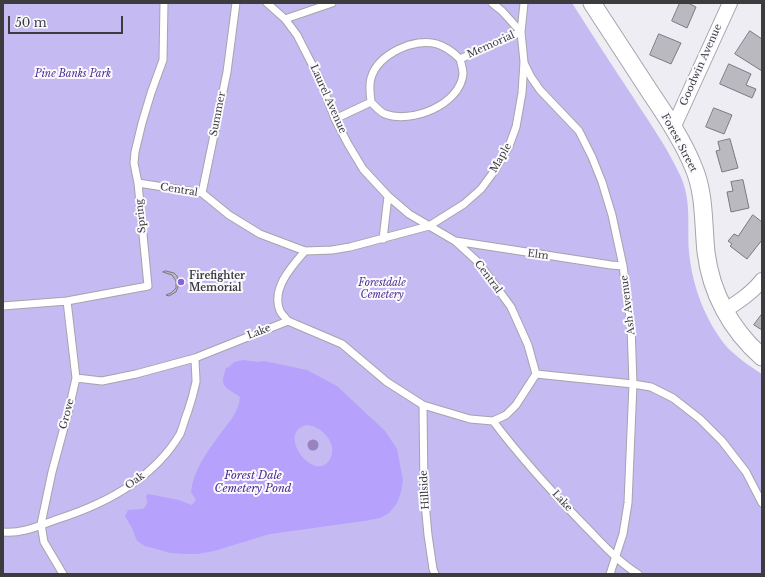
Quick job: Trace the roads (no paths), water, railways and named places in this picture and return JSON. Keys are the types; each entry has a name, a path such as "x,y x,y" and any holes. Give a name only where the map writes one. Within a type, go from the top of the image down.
{"street":[{"name":"Forest Street","path":"592,3 673,128 692,164 702,200 706,252 710,275 717,297 736,329 762,357"},
{"name":"Goodwin Avenue","path":"673,128 730,3"},
{"path":"724,311 741,300 758,286 762,280"}],"lane":[{"name":"Spring","path":"3,306 67,301 148,286 138,183 134,163 135,152 151,92 163,60 164,3"},
{"name":"Summer","path":"202,193 227,72 236,3"},
{"name":"Laurel Avenue","path":"267,3 285,19 305,49 320,80 335,119 363,168 388,196 409,214 429,226"},
{"path":"285,19 332,3"},
{"path":"492,3 502,11 521,32"},
{"path":"524,3 521,32 524,62"},
{"name":"Memorial","path":"460,59 521,32"},
{"name":"Memorial","path":"420,42 436,43 448,48 460,59 463,74 459,86 452,96 437,108 419,114 398,116 385,114 371,102 371,78 376,67 388,56 403,47 420,42"},
{"name":"Maple","path":"429,226 464,204 481,189 510,146 516,127 522,93 524,62"},
{"name":"Ash Avenue","path":"524,62 531,77 540,90 579,131 592,157 602,182 612,215 623,266 631,326 633,384 628,503 623,534 610,574"},
{"path":"335,119 371,102"},
{"name":"Central","path":"138,183 202,193 229,215 260,234 305,251 350,248 429,226 454,241 478,262 511,307 528,345 536,374"},
{"path":"384,239 388,196"},
{"name":"Elm","path":"454,241 623,266"},
{"path":"305,251 285,276 280,288 278,300 281,312 288,321 342,344 387,382 422,405 470,419 493,421 506,415 516,405 536,374 651,387 673,398 700,419 722,441 746,472 762,503"},
{"name":"Grove","path":"41,524 45,499 76,378 67,301"},
{"name":"Lake","path":"76,378 102,381 136,374 195,358 288,321"},
{"name":"Oak","path":"3,532 27,530 41,524 78,513 113,496 141,478 163,457 180,433 190,406 196,382 195,358"},
{"name":"Hillside","path":"422,405 424,492 428,535 435,574"},
{"name":"Lake","path":"493,421 512,446 558,497 615,557 638,574"},
{"path":"41,524 44,542 63,574"}],"water":[{"name":"Forest Dale Cemetery Pond","path":"243,360 258,362 264,361 307,370 337,386 385,431 397,449 403,480 397,503 389,513 380,518 364,521 270,534 214,551 197,554 171,553 145,546 137,541 125,516 128,510 143,509 147,504 146,496 148,494 179,500 192,505 196,500 191,492 197,470 209,450 232,418 239,403 240,397 227,388 223,383 226,368 234,362","holes":["306,425 312,426 327,436 332,447 330,459 324,465 316,466 308,462 296,447 295,438 298,430"]}],"place":[{"name":"Firefighter Memorial","path":"181,282"}],"park label":[{"name":"Pine Banks Park","path":"73,74"},
{"name":"Forestdale Cemetery","path":"382,288"}]}
